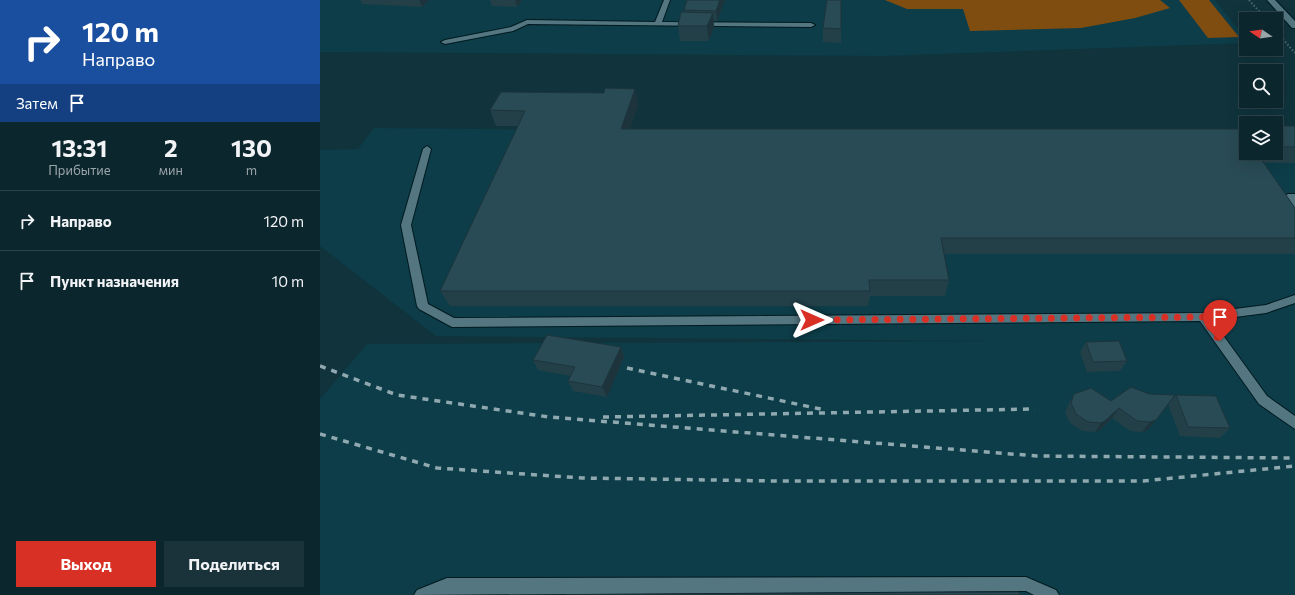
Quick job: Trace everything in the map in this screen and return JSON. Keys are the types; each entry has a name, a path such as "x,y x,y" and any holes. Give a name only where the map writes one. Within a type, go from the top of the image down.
{"street":[{"path":"1271,0 1295,26"}],"lane":[{"path":"658,24 667,0"},
{"path":"445,42 513,29 527,22 811,25"},
{"path":"427,149 406,225 423,306 452,323 1203,317 1266,308 1295,299"},
{"path":"1295,197 1288,197 1295,207"},
{"path":"1203,317 1263,400 1295,423"},
{"path":"422,595 447,586 1026,584 1051,595"}],"path":[{"path":"1249,0 1260,12"},
{"path":"1283,39 1295,53"}],"shaded area":[{"path":"320,0 1215,0 1239,30 1239,43 885,56 320,52"},
{"path":"885,0 1160,0 1170,8 1135,18 1081,28 970,31 963,9 907,9"},
{"path":"1179,0 1209,0 1239,37 1208,38"},
{"path":"374,128 1239,136 1239,160 1283,160 1283,147 1295,137 1295,595 320,595 320,399 367,344 995,341 436,336 320,246 320,150 358,149"}],"building":[{"path":"687,0 720,0 716,11 684,10"},
{"path":"827,0 841,0 841,29 823,28"},
{"path":"681,12 713,13 707,26 678,26"},
{"path":"605,88 635,89 621,129 1239,129 1239,160 1262,160 1295,208 1295,238 941,238 949,280 869,280 870,291 440,291 525,111 490,110 501,92 604,93"},
{"path":"1283,126 1295,126 1295,147 1283,147"},
{"path":"547,335 621,347 602,387 568,381 575,367 533,360"},
{"path":"1119,341 1127,361 1093,362 1086,342"},
{"path":"1131,387 1149,394 1175,395 1156,420 1150,422 1137,421 1119,408 1101,423 1088,422 1076,414 1071,403 1074,394 1091,388 1111,401"},
{"path":"1176,395 1216,396 1230,428 1188,427"},
{"path":"1019,592 1020,595 566,595"}],"railway":[{"path":"320,366 397,395 549,417 1037,456 1295,458"},
{"path":"627,368 825,410"},
{"path":"603,417 1035,409"},
{"path":"320,434 437,468 582,478 777,481 1143,481 1295,466"}],"route":[{"path":"812,320 1203,317 1220,341"}]}
